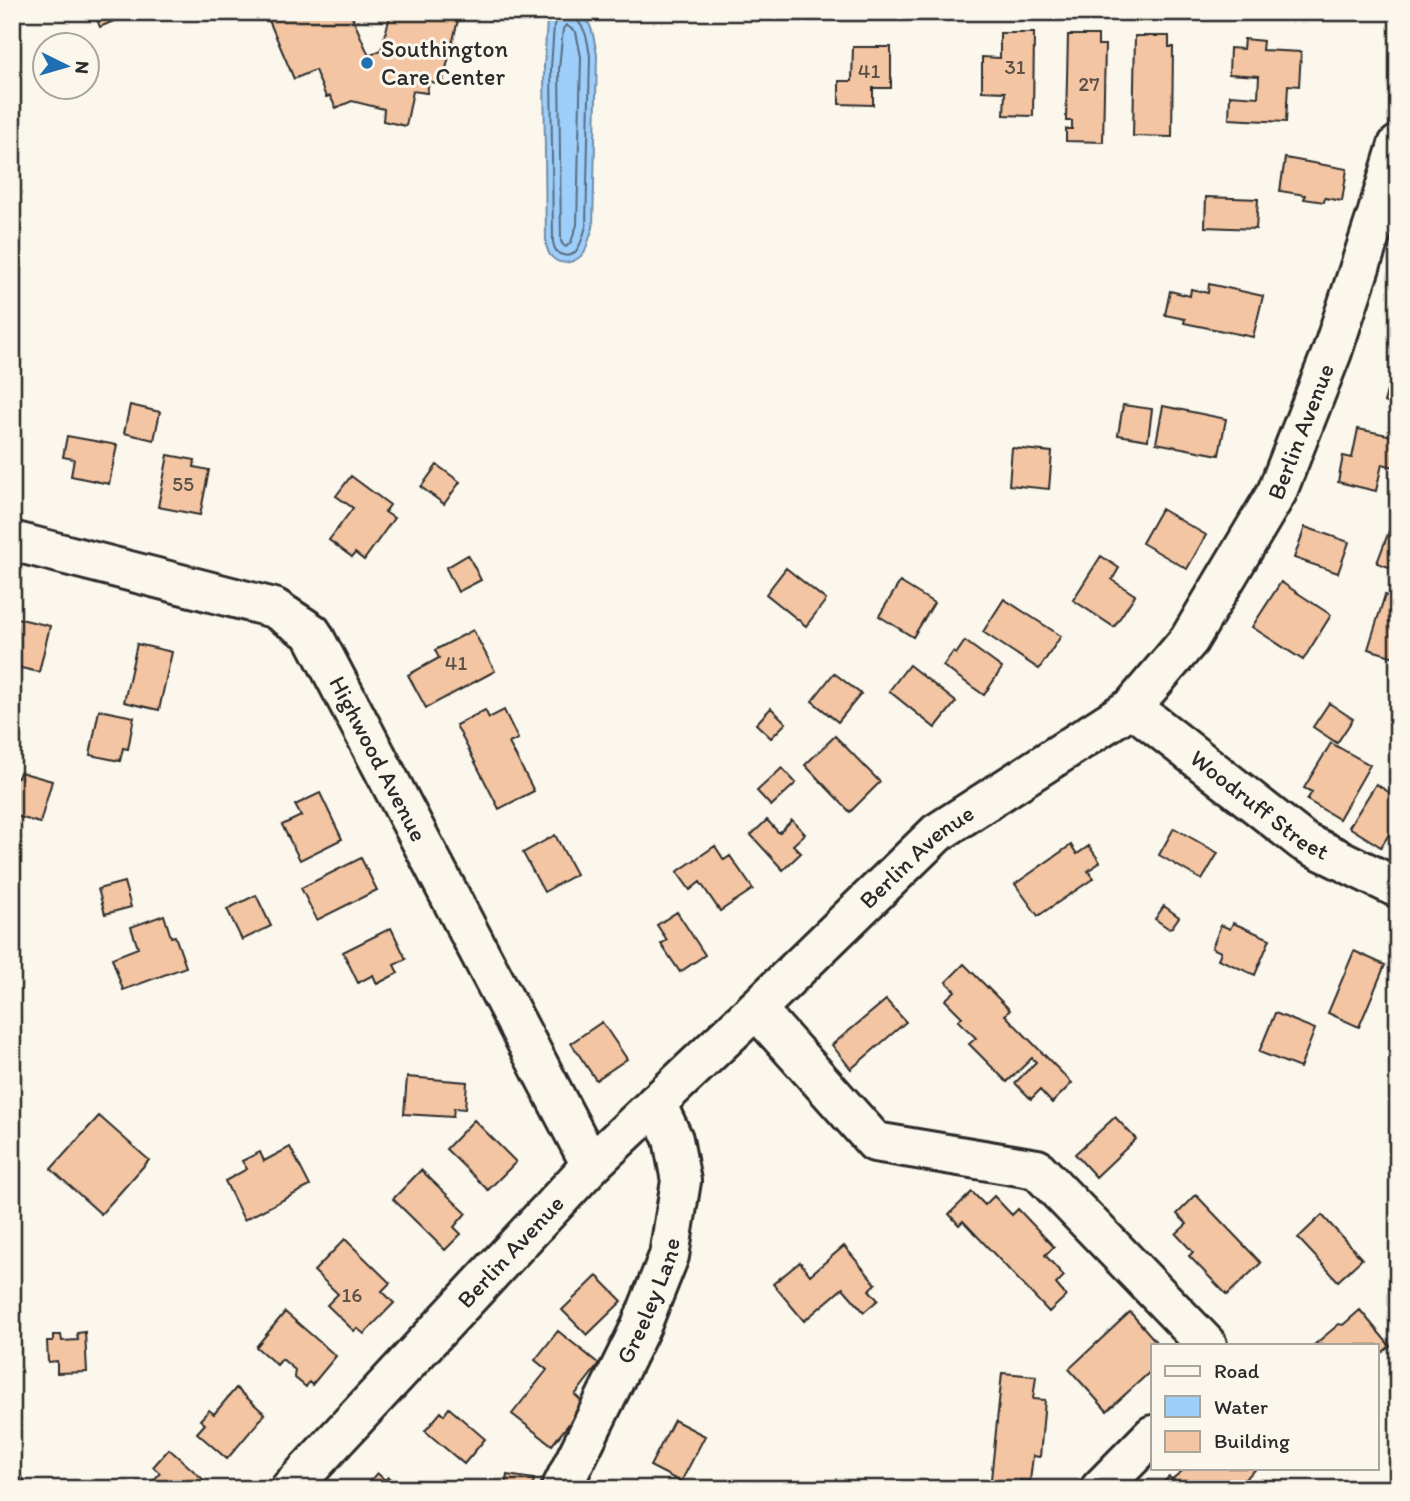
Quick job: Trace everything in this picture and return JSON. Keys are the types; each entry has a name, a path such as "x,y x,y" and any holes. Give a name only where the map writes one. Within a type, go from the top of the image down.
{"street":[{"name":"Berlin Avenue","path":"290,1489 591,1165 937,833 1132,707 1189,640 1277,492 1387,215 1398,145"},
{"name":"Highwood Avenue","path":"12,541 274,608 312,633 591,1165"},
{"name":"Woodruff Street","path":"1132,707 1304,842 1398,888"},
{"path":"756,1009 875,1142 1037,1168 1206,1344"},
{"name":"Greeley Lane","path":"561,1489 641,1326 669,1256 681,1181 673,1139 656,1103"},
{"path":"1100,1489 1151,1437"}],"water":[{"path":"556,12 577,14 588,22 597,55 593,228 582,255 563,263 550,255 546,244 544,67 547,20"}],"building":[{"path":"94,12 130,12 130,14 100,27"},
{"name":"Southington Care Center","path":"273,12 350,12 369,56 381,50 391,12 460,12 442,85 429,81 427,93 413,91 406,126 383,121 384,109 352,101 336,108 330,96 326,97 315,70 294,79 268,18 274,16"},
{"path":"1000,33 1034,33 1033,116 1004,115 1005,92 982,91 982,57 1000,58"},
{"path":"1068,35 1098,35 1098,45 1105,45 1103,142 1066,141 1066,129 1072,129 1072,121 1066,121"},
{"path":"1135,36 1169,36 1169,47 1173,47 1172,137 1133,136"},
{"path":"1244,39 1263,41 1262,50 1301,52 1299,86 1288,85 1286,122 1229,119 1230,95 1258,97 1259,76 1229,74 1230,48 1243,49"},
{"path":"853,47 891,47 891,88 873,88 873,105 839,104 839,81 852,81"},
{"path":"1285,158 1347,169 1342,201 1325,198 1324,202 1304,199 1305,195 1280,191"},
{"path":"1206,197 1258,199 1256,229 1205,227"},
{"path":"1209,284 1263,296 1253,337 1184,323 1185,319 1165,315 1170,291 1190,296 1191,289 1208,293"},
{"path":"1395,362 1398,363 1398,406 1384,402"},
{"path":"130,405 160,412 154,440 124,433"},
{"path":"1123,405 1152,409 1148,440 1118,435"},
{"path":"1163,406 1226,419 1219,455 1156,443"},
{"path":"1358,429 1398,437 1398,468 1382,464 1376,491 1338,482 1343,456 1352,458"},
{"path":"67,436 117,445 109,484 71,476 74,459 63,457"},
{"path":"1012,448 1052,452 1049,489 1009,485"},
{"path":"168,455 195,460 194,467 209,470 200,515 158,507"},
{"path":"437,465 460,482 444,504 421,487"},
{"path":"351,476 390,505 385,512 394,518 364,560 355,553 352,557 329,540 353,508 336,496"},
{"path":"1161,509 1206,535 1187,569 1142,543"},
{"path":"1305,527 1349,542 1338,573 1294,558"},
{"path":"1389,531 1398,534 1398,570 1377,563"},
{"path":"468,555 481,580 458,592 446,568"},
{"path":"1101,556 1119,568 1112,580 1135,595 1114,627 1073,600"},
{"path":"786,568 826,600 806,626 766,594"},
{"path":"900,582 934,603 913,637 879,616"},
{"path":"1281,582 1331,615 1303,660 1252,627"},
{"path":"1385,595 1398,599 1398,658 1368,649"},
{"path":"1004,599 1061,636 1039,669 983,632"},
{"path":"12,617 50,626 39,672 12,666"},
{"path":"473,630 495,671 426,708 408,675 439,658 435,650"},
{"path":"965,641 1002,668 984,695 943,666"},
{"path":"137,644 172,652 159,710 124,702"},
{"path":"909,665 956,702 935,728 889,691"},
{"path":"834,673 861,694 838,722 812,701"},
{"path":"1329,703 1353,719 1337,743 1313,727"},
{"path":"771,708 786,723 771,738 756,724"},
{"path":"99,710 134,717 128,749 123,748 120,761 90,755"},
{"path":"485,710 489,718 504,710 518,739 509,743 534,791 499,809 456,725"},
{"path":"835,736 880,782 850,812 805,765"},
{"path":"1331,743 1370,765 1339,819 1307,800 1312,792 1304,788"},
{"path":"782,768 796,783 771,806 757,791"},
{"path":"20,772 52,781 40,823 12,815 12,776 18,778"},
{"path":"1376,784 1398,798 1398,820 1381,847 1349,827"},
{"path":"320,793 342,839 300,860 282,825 301,816 295,805"},
{"path":"767,820 779,833 792,820 805,834 793,845 801,853 783,870 751,835"},
{"path":"1174,828 1218,853 1202,880 1159,855"},
{"path":"555,835 576,874 544,892 523,853"},
{"path":"1071,845 1077,854 1089,846 1100,862 1088,871 1094,878 1038,916 1015,884"},
{"path":"715,846 724,860 730,856 753,889 720,911 700,882 690,890 677,872"},
{"path":"361,858 377,890 317,920 301,888"},
{"path":"124,882 131,907 105,914 98,889"},
{"path":"256,895 271,926 242,940 227,909"},
{"path":"1164,906 1179,917 1172,927 1168,928 1155,919"},
{"path":"677,912 705,955 680,972 661,944 667,940 657,925"},
{"path":"164,915 171,937 175,936 186,967 123,990 112,958 138,948 131,927"},
{"path":"1233,923 1270,939 1255,975 1218,959 1221,952 1212,948 1221,925 1230,929"},
{"path":"391,928 406,959 394,965 398,973 377,984 373,975 358,983 343,952"},
{"path":"1354,951 1385,965 1359,1027 1328,1013"},
{"path":"964,964 1010,1010 1005,1015 1072,1083 1052,1103 1040,1090 1031,1099 1015,1083 1036,1062 1032,1058 1007,1082 969,1044 976,1038 958,1021 962,1017 945,1000 955,991 946,982"},
{"path":"886,1000 906,1022 851,1069 832,1045"},
{"path":"1275,1013 1315,1029 1300,1068 1259,1052"},
{"path":"602,1022 627,1059 596,1080 571,1043"},
{"path":"407,1077 467,1082 465,1109 454,1108 453,1117 404,1114"},
{"path":"99,1116 149,1160 101,1214 51,1169"},
{"path":"1115,1117 1136,1139 1096,1177 1075,1154"},
{"path":"474,1120 516,1162 488,1190 446,1149"},
{"path":"290,1147 310,1186 244,1220 225,1181 247,1169 242,1161 260,1152 264,1161"},
{"path":"421,1170 466,1213 454,1227 461,1234 445,1250 393,1199"},
{"path":"972,1192 985,1205 994,1196 1012,1215 1018,1209 1054,1247 1045,1255 1064,1276 1056,1284 1066,1296 1049,1312 963,1221 959,1225 949,1214"},
{"path":"1196,1195 1261,1263 1227,1295 1189,1256 1193,1252 1176,1234 1187,1224 1177,1214"},
{"path":"1322,1215 1362,1259 1338,1281 1298,1238"},
{"path":"345,1239 390,1283 382,1291 394,1303 364,1334 357,1328 354,1331 327,1305 338,1294 314,1271"},
{"path":"844,1246 876,1284 869,1290 878,1300 864,1312 843,1288 804,1321 773,1284 800,1262 810,1275"},
{"path":"597,1276 622,1301 587,1335 562,1310"},
{"path":"1360,1310 1390,1346 1378,1356 1378,1344 1315,1344 1339,1324 1343,1325"},
{"path":"285,1312 336,1356 312,1385 309,1382 306,1387 294,1377 295,1370 282,1359 277,1365 256,1347"},
{"path":"1130,1312 1158,1344 1151,1344 1151,1371 1107,1411 1069,1369"},
{"path":"558,1331 599,1364 575,1395 585,1404 552,1445 512,1414 547,1370 535,1360"},
{"path":"85,1332 87,1372 57,1373 57,1361 48,1362 47,1341 53,1341 53,1335 61,1335 62,1341 78,1340 77,1333"},
{"path":"1002,1373 1036,1376 1033,1399 1045,1400 1040,1457 1033,1456 1030,1481 1020,1480 1019,1489 990,1489"},
{"path":"236,1388 265,1414 227,1459 197,1433 205,1424 200,1420 209,1410 214,1414"},
{"path":"449,1408 485,1439 464,1464 425,1431 441,1412 444,1415"},
{"path":"674,1420 705,1436 681,1482 650,1466"},
{"path":"169,1449 204,1480 196,1489 146,1489 160,1473 153,1467"},
{"path":"1183,1470 1255,1470 1234,1489 1155,1489 1169,1477 1172,1479"},
{"path":"377,1473 385,1480 388,1477 401,1489 363,1489"},
{"path":"507,1475 534,1479 532,1489 505,1489"},
{"path":"23,1478 26,1489 12,1489 12,1481"}],"place":[{"name":"Southington Care Center","path":"367,63"}]}
